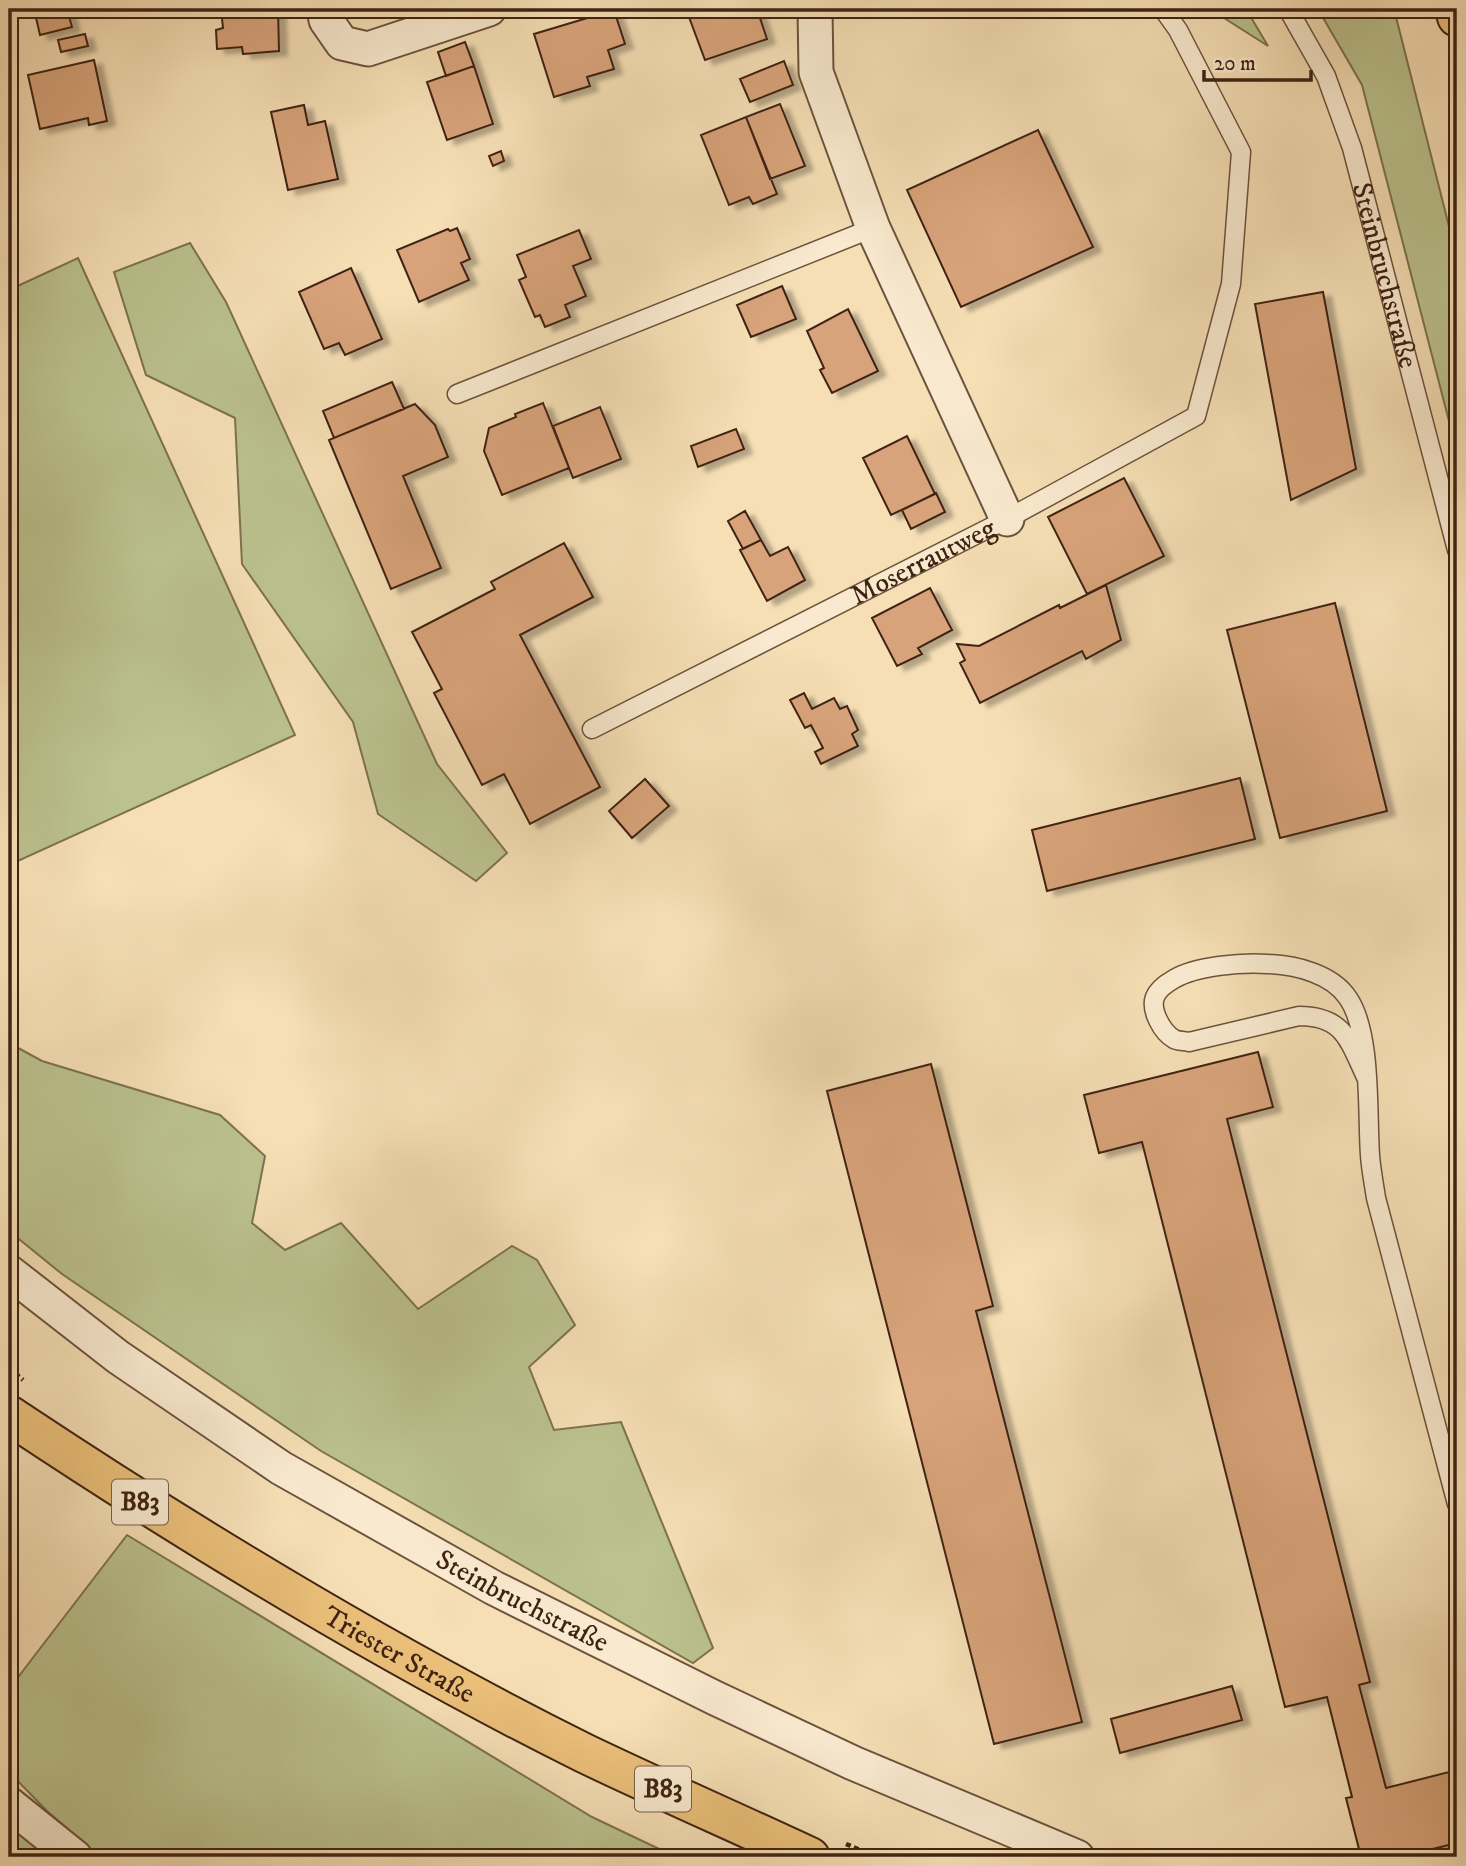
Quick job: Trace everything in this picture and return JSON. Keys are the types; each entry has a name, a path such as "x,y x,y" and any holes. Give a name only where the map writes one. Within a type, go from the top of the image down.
{"main road":[{"path":"1455,9 1457,17"},
{"name":"Triester Straße","path":"9,1415 142,1503 375,1641 586,1753 810,1857"}],"street":[{"path":"324,9 326,20 342,43 368,49 489,9"},
{"name":"Moserrautweg","path":"815,9 816,72 873,228 1007,519"},
{"name":"Steinbruchstraße","path":"9,1272 118,1357 281,1468 494,1588 853,1763 1077,1857"},
{"path":"9,1804 75,1857"}],"lane":[{"path":"1007,519 1196,416 1231,284 1241,152 1178,30 1163,9"},
{"name":"Steinbruchstraße","path":"1288,9 1326,76 1352,148 1457,550"},
{"path":"457,394 873,228"},
{"name":"Moserrautweg","path":"592,729 1007,519"},
{"path":"1366,1077 1346,1036 1332,1022 1317,1016 1299,1016 1189,1042 1174,1039 1162,1027 1154,1012 1155,997 1164,985 1180,975 1257,963 1289,965 1320,976 1330,980 1348,997 1361,1023 1366,1077 1370,1160 1376,1198 1457,1504"}],"green space":[{"path":"1210,9 1246,9 1268,46"},
{"path":"1318,9 1394,9 1457,258 1457,452 1362,85"},
{"path":"190,243 226,302 437,764 507,853 476,881 378,814 353,722 242,564 235,418 146,375 114,272"},
{"path":"78,258 295,735 9,865 9,290"},
{"path":"9,1043 42,1061 220,1115 265,1156 252,1223 285,1250 341,1223 418,1309 512,1246 537,1260 575,1325 529,1367 554,1430 621,1422 713,1648 693,1663 321,1451 62,1274 9,1231"},
{"path":"127,1535 592,1817 676,1857 100,1857 47,1811 9,1772 9,1689"},
{"path":"9,1825 54,1857 9,1857"}],"building":[{"path":"34,9 67,9 72,27 40,35"},
{"path":"221,9 278,9 279,51 243,54 242,47 217,49 216,30 223,28"},
{"path":"686,9 757,9 767,39 705,60"},
{"path":"614,10 625,44 608,50 614,69 587,77 590,86 554,97 534,34"},
{"path":"85,34 88,46 61,52 58,40"},
{"path":"465,42 474,66 446,76 438,52"},
{"path":"94,60 107,121 89,125 88,118 40,129 28,75"},
{"path":"784,61 793,85 750,102 740,79"},
{"path":"474,66 493,124 447,140 427,82"},
{"path":"780,104 805,166 770,179 746,117"},
{"path":"304,105 308,125 325,121 338,179 288,190 271,112"},
{"path":"746,117 777,194 753,204 749,197 729,205 701,135"},
{"path":"1038,130 1093,247 961,307 907,190"},
{"path":"501,151 504,161 493,166 489,156"},
{"path":"457,228 470,259 461,263 469,280 419,302 397,250 448,229 450,231"},
{"path":"579,230 591,259 573,266 586,296 565,305 570,317 545,327 540,315 535,317 519,280 526,277 517,255"},
{"path":"351,268 382,339 345,355 339,343 324,349 299,292"},
{"path":"782,286 796,319 751,337 737,305"},
{"path":"1323,292 1356,469 1291,500 1255,304"},
{"path":"848,309 878,371 832,393 820,370 824,368 807,331"},
{"path":"392,382 404,409 334,438 323,411"},
{"path":"543,403 569,468 502,495 484,451 489,428"},
{"path":"415,404 435,425 448,457 403,476 441,568 391,589 329,440"},
{"path":"600,407 621,459 573,478 553,426"},
{"path":"736,429 744,449 698,467 691,446"},
{"path":"907,436 935,494 891,515 863,458"},
{"path":"1124,478 1164,556 1087,594 1048,517"},
{"path":"936,493 945,512 911,529 902,510"},
{"path":"745,511 761,540 743,549 728,521"},
{"path":"761,540 770,556 788,547 805,580 767,601 740,550"},
{"path":"564,543 593,597 520,635 600,787 530,824 504,774 482,785 434,693 442,689 412,632 495,589 491,582"},
{"path":"1106,585 1121,640 1086,659 1082,651 980,703 960,663 965,660 957,644 979,646 1059,605 1060,608"},
{"path":"930,588 952,630 918,648 922,654 897,666 872,618"},
{"path":"1335,603 1387,811 1280,838 1227,630"},
{"path":"804,693 812,709 834,698 840,709 847,706 858,730 852,734 858,746 821,764 815,752 823,748 811,725 805,728 790,700"},
{"path":"1240,778 1255,839 1047,891 1032,830"},
{"path":"645,779 669,806 632,838 609,811"},
{"path":"1258,1052 1273,1107 1227,1119 1370,1682 1359,1685 1386,1788 1457,1770 1457,1843 1400,1857 1361,1857 1346,1798 1352,1797 1327,1697 1285,1707 1142,1142 1099,1153 1084,1095"},
{"path":"931,1064 993,1306 976,1311 1082,1722 994,1744 827,1091"},
{"path":"1232,1686 1242,1720 1120,1753 1111,1719"}]}
